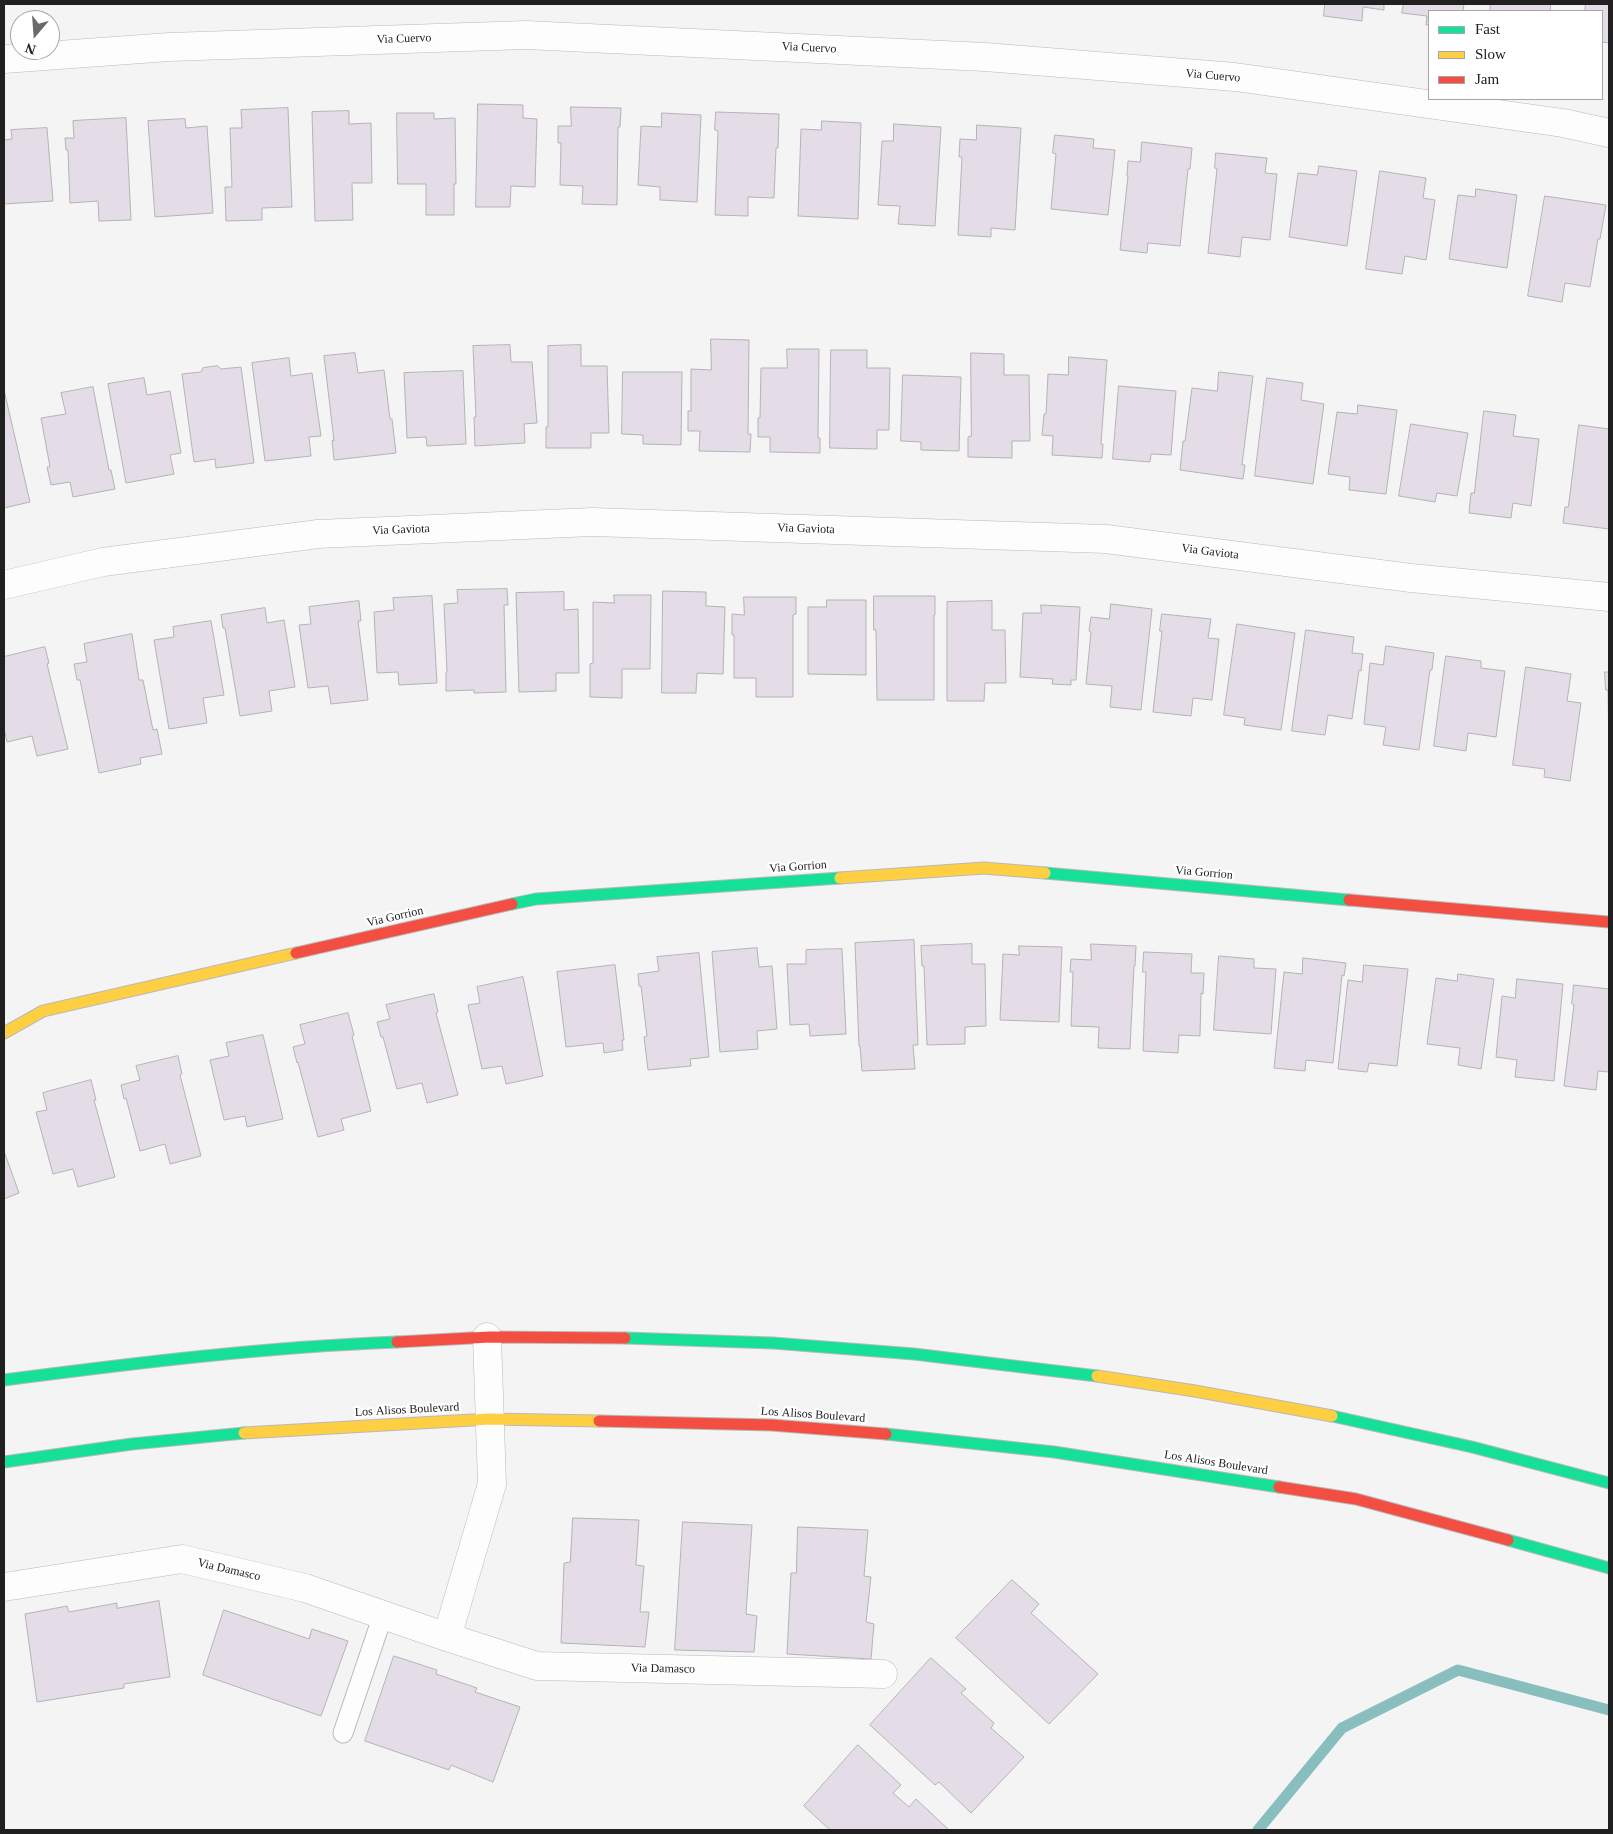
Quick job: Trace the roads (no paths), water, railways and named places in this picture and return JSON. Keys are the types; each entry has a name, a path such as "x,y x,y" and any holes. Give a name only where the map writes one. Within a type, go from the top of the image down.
{"main road":[{"name":"Via Gorrion","path":"4,1033 43,1011 536,899 984,868 1609,922"},
{"path":"4,1380 133,1363 294,1347 487,1337 622,1337 794,1344 940,1356 1096,1374 1333,1415 1450,1442 1609,1483"},
{"name":"Los Alisos Boulevard","path":"4,1462 132,1444 222,1435 490,1419 771,1425 860,1431 1054,1452 1356,1499 1609,1568"}],"street":[{"name":"Via Cuervo","path":"4,59 169,47 526,35 556,36 985,57 1235,77 1563,123 1609,133"},
{"name":"Via Gaviota","path":"4,585 103,562 318,534 592,522 1106,539 1412,578 1609,597"},
{"path":"447,1637 492,1484 487,1337"},
{"name":"Via Damasco","path":"4,1587 182,1559 305,1588 537,1666 883,1674"}],"lane":[{"path":"343,1733 383,1614"}],"waterway":[{"path":"1258,1830 1342,1728 1458,1670 1609,1710"}]}
